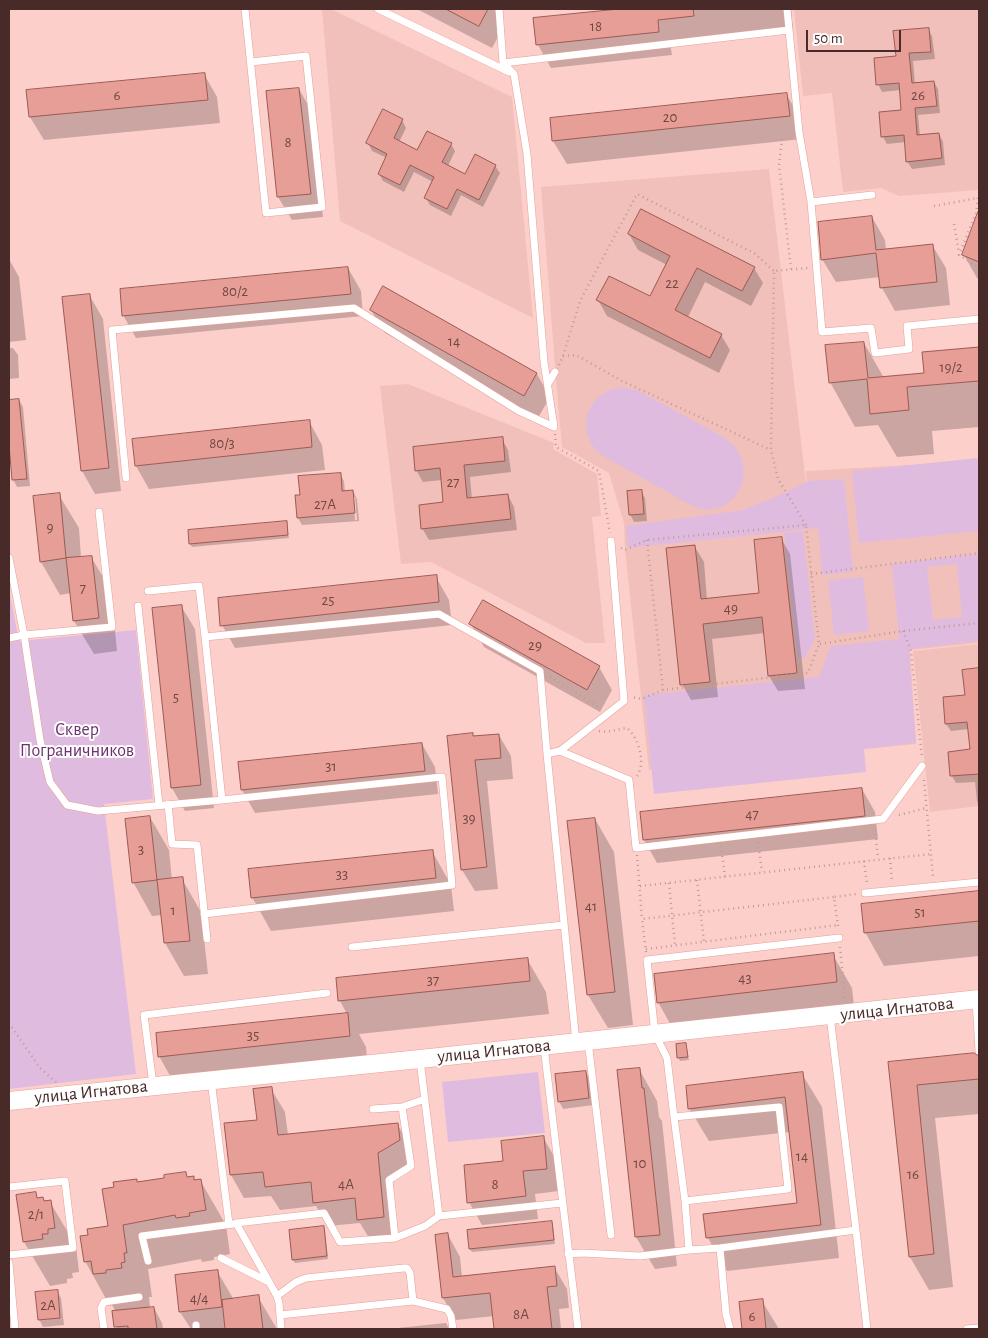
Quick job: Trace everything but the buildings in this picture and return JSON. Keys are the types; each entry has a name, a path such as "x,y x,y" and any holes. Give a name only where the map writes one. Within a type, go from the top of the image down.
{"street":[{"name":"улица Игнатова","path":"9,1101 977,1000"}],"lane":[{"path":"245,9 266,213 322,207 306,56 251,62"},
{"path":"378,9 514,74"},
{"path":"498,9 503,63 514,74 527,154 544,362 554,427"},
{"path":"787,9 799,132 811,202 822,332 871,328 875,353 908,349 907,326 979,319"},
{"path":"503,63 789,30"},
{"path":"811,202 872,195"},
{"path":"126,478 112,330 354,308 520,411 554,427"},
{"path":"548,384 555,372"},
{"path":"9,638 112,627 99,512"},
{"path":"547,754 560,751 624,701 612,541"},
{"path":"9,558 24,635 40,740 50,782 67,805 98,811 442,777 452,885 204,914"},
{"path":"148,591 200,586 222,800"},
{"path":"138,606 158,805"},
{"path":"205,637 439,614 540,671 564,925 611,1235"},
{"path":"560,751 629,780 636,848 883,819 922,766"},
{"path":"168,804 172,844 197,845 207,939"},
{"path":"866,892 979,882"},
{"path":"352,947 564,925"},
{"path":"689,1250 667,1058 655,1034 647,960 839,938"},
{"path":"153,1085 144,1016 327,993"},
{"path":"977,1000 979,1051"},
{"path":"830,1016 867,1329"},
{"path":"544,1046 578,1329"},
{"path":"420,1059 439,1216"},
{"path":"211,1079 232,1224 277,1296 281,1329"},
{"path":"373,1109 402,1107 426,1099"},
{"path":"395,1238 390,1180 411,1166 402,1107"},
{"path":"674,1117 780,1107 788,1190 685,1202"},
{"path":"9,1186 64,1181 73,1248 9,1255"},
{"path":"148,1261 142,1236 324,1213 340,1242 395,1238 426,1226 439,1216 562,1203"},
{"path":"568,1254 640,1256 720,1248 856,1230"},
{"path":"720,1248 726,1314 730,1329"},
{"path":"221,1258 269,1282"},
{"path":"9,1263 16,1329"},
{"path":"277,1296 296,1282 306,1278 407,1268 410,1273 413,1301"},
{"path":"104,1329 102,1308 104,1302 139,1297"},
{"path":"280,1315 413,1301 446,1309 452,1316 453,1329"},
{"path":"967,1329 979,1328"}],"path":[{"path":"782,138 780,166 791,269"},
{"path":"555,372 564,356 580,301 637,194 754,253 774,271 772,450 778,479 806,525 819,644 808,674 663,690 641,699 623,694"},
{"path":"934,206 979,198 976,213 959,255"},
{"path":"954,224 959,255 979,268"},
{"path":"774,271 817,268"},
{"path":"564,356 576,354 622,381 772,450"},
{"path":"554,427 556,447 599,471 612,541 625,550 647,540 806,525"},
{"path":"647,540 663,690"},
{"path":"811,574 979,553"},
{"path":"819,644 903,631 979,623"},
{"path":"540,671 608,714"},
{"path":"589,728 607,733 616,728 626,728 631,732 638,745 640,769 639,775 629,780"},
{"path":"883,819 926,808"},
{"path":"874,820 878,859"},
{"path":"757,833 762,872"},
{"path":"720,838 725,876"},
{"path":"636,848 647,960"},
{"path":"640,886 931,854"},
{"path":"890,858 893,890"},
{"path":"642,919 866,892 864,861"},
{"path":"697,880 705,953"},
{"path":"669,883 676,956"},
{"path":"834,897 846,1000"},
{"path":"646,949 838,925"},
{"path":"9,1023 40,1068 57,1083"}],"shaded area":[{"path":"322,9 331,9 512,97 533,318 340,221"},
{"path":"794,9 979,9 979,190 899,196 881,188 843,192 832,93 803,96"},
{"path":"769,169 807,492 806,471 979,461 979,643 910,650 916,744 649,770 625,550 624,523 609,473 562,447 541,187"},
{"path":"408,384 554,443 553,449 597,474 601,516 592,517 605,643 586,643 431,562 401,564 380,386"},
{"path":"979,644 979,806 930,812 913,651"}],"green space":[{"path":"621,387 639,391 725,438 736,448 742,460 744,472 742,484 736,495 728,503 717,508 703,509 694,506 605,457 595,448 589,438 586,427 587,416 591,406 598,397 608,391"},
{"path":"979,458 979,531 859,543 852,471"},
{"path":"844,479 853,572 822,575 818,528 628,548 626,526 743,510 808,481"},
{"path":"803,531 815,638 805,658 798,659 784,533"},
{"path":"979,554 979,641 909,649 916,743 864,749 866,772 654,794 644,695 819,677 831,646 899,639 892,564","holes":["957,564 962,617 933,620 927,567"]},
{"path":"863,577 869,631 834,635 828,580"},
{"name":"Сквер Пограничников","path":"9,590 19,641 136,630 153,799 104,804 136,1074 9,1089"},
{"path":"538,1072 545,1133 448,1142 442,1082"}]}
